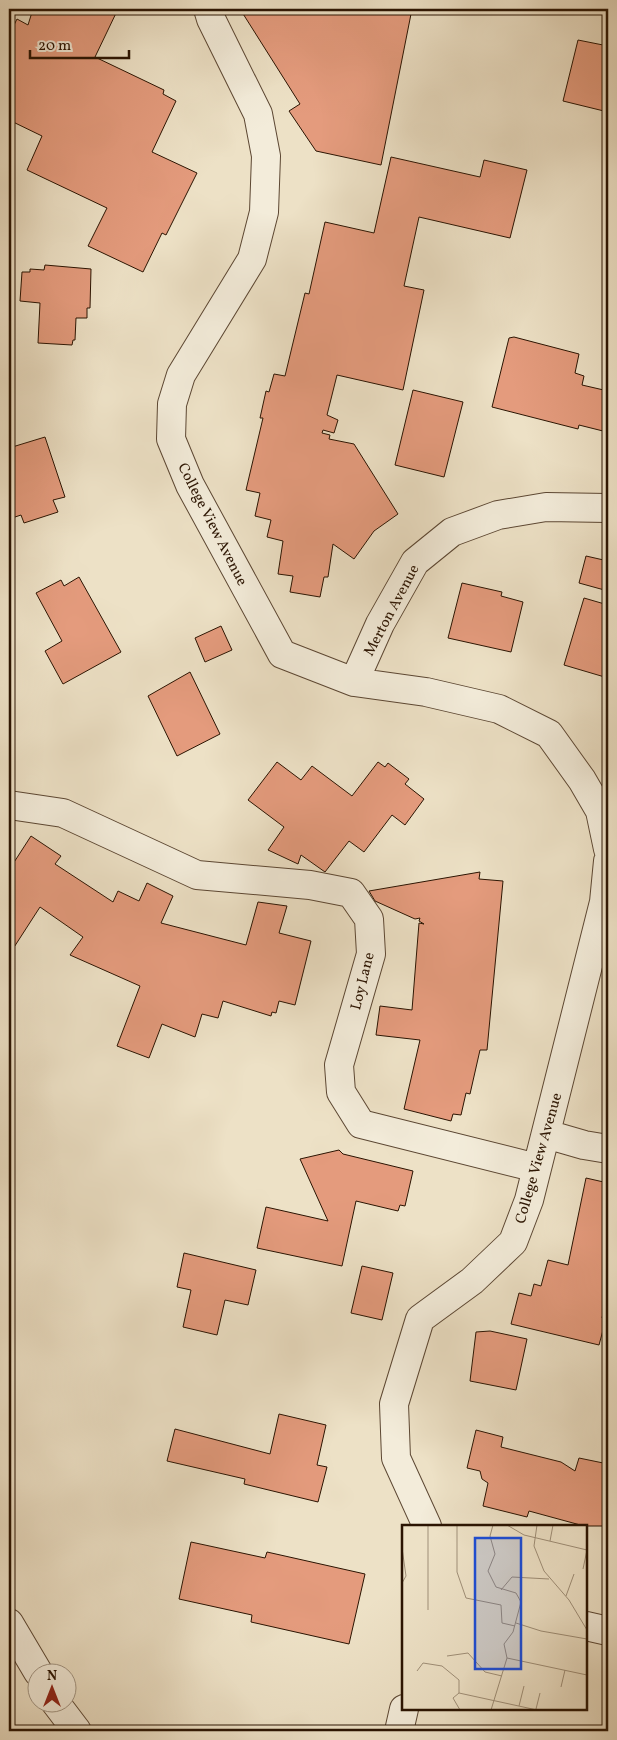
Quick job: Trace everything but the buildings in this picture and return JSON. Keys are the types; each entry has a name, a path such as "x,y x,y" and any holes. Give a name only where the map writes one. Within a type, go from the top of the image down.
{"street":[{"name":"College View Avenue","path":"208,9 211,19 258,114 266,156 264,212 252,259 181,375 172,404 171,439 190,485 282,654 354,682 426,692 499,709 549,734 582,780 600,812 608,849"},
{"name":"Merton Avenue","path":"354,682 380,624 415,562 452,532 508,513 546,508 608,508"},
{"name":"Loy Lane","path":"9,805 63,813 197,875 310,885 351,893 369,919 371,954 339,1065 341,1092 361,1124 537,1168"},
{"name":"College View Avenue","path":"427,1525 396,1458 394,1404 420,1319 472,1281 513,1242 529,1200 604,902 608,861"},
{"path":"546,1134 584,1145 608,1149"},
{"path":"9,1623 32,1662"},
{"path":"587,1626 608,1631"},
{"path":"399,1731 404,1710"},
{"path":"63,1712 77,1731"}]}
